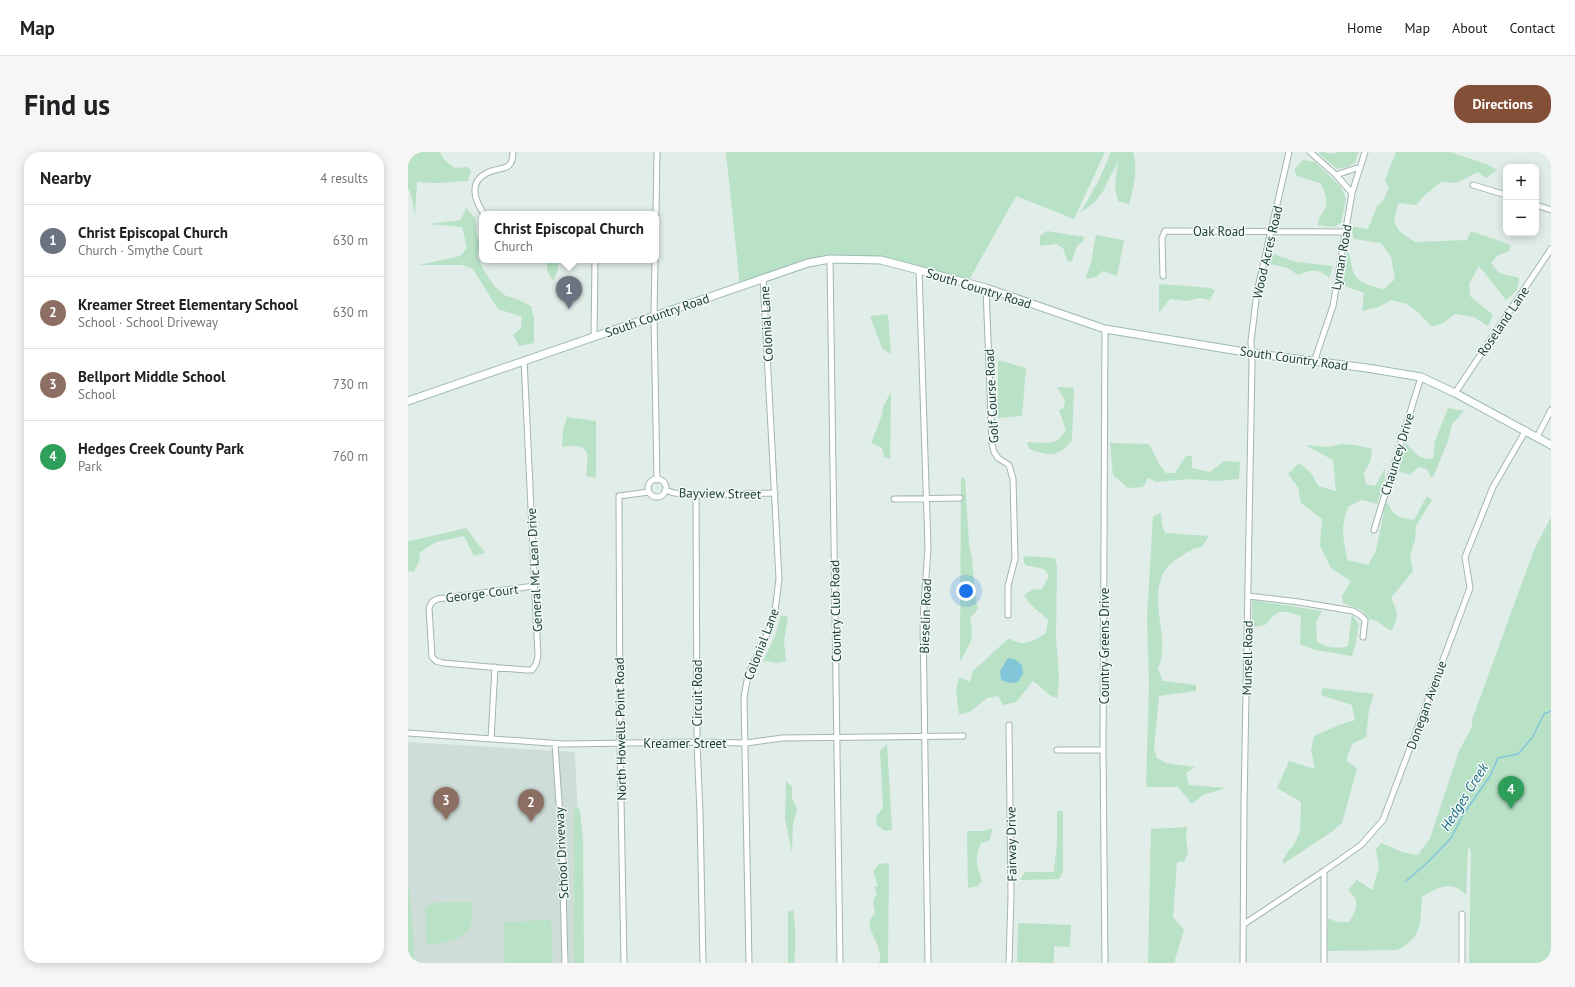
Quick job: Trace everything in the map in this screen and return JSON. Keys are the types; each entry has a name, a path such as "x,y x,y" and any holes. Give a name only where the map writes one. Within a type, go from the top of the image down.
{"main road":[{"name":"South Country Road","path":"408,401 808,263 830,259 881,260 986,288 1105,329 1251,353 1367,368 1421,377 1526,430 1551,445"}],"street":[{"path":"482,211 476,202 475,190 478,181 486,173 509,166 513,160 513,152"},
{"path":"656,211 657,152"},
{"name":"Wood Acres Road","path":"1251,353 1256,292 1289,152"},
{"path":"1310,152 1336,175 1352,193"},
{"name":"Lyman Road","path":"1314,362 1333,306 1352,193 1365,152"},
{"path":"1336,175 1360,167"},
{"path":"1473,185 1503,193"},
{"path":"1539,206 1551,210"},
{"name":"Oak Road","path":"1163,276 1162,238 1165,231 1345,232"},
{"name":"Roseland Lane","path":"1455,393 1551,249"},
{"name":"Country Club Road","path":"830,259 840,963"},
{"path":"594,337 595,263"},
{"path":"649,492 650,484 657,480 654,316 655,263"},
{"name":"Bieselin Road","path":"919,269 928,548 923,620 928,963"},
{"name":"Colonial Lane","path":"748,963 746,743 744,697 748,675 772,621 777,600 779,579 763,278"},
{"name":"Golf Course Road","path":"986,288 992,444 994,452 998,458 1009,465 1013,479 1015,559 1008,586 1008,615"},
{"name":"Country Greens Drive","path":"1105,329 1103,750 1105,963"},
{"name":"Munsell Road","path":"1243,963 1251,353"},
{"name":"General Mc Lean Drive","path":"496,667 532,670 536,664 538,656 524,360"},
{"name":"Chauncey Drive","path":"1374,530 1421,377"},
{"path":"1536,437 1551,410"},
{"name":"Donegan Avenue","path":"1244,924 1361,845 1383,820 1470,588 1465,557 1493,487 1526,430"},
{"name":"Bayview Street","path":"619,496 649,492 653,496 658,497 663,494 665,490 664,484 657,480"},
{"name":"Bayview Street","path":"665,490 674,493 696,495 775,493"},
{"name":"Circuit Road","path":"696,495 697,742 703,963"},
{"name":"North Howells Point Road","path":"619,496 620,743 624,963"},
{"path":"894,499 960,498"},
{"name":"George Court","path":"496,667 443,663 436,661 432,657 431,651 429,608 432,602 442,597 534,586"},
{"path":"1248,596 1299,602 1353,611 1365,620 1363,637"},
{"path":"491,739 496,667"},
{"name":"Fairway Drive","path":"1008,963 1012,896 1010,725"},
{"name":"Kreamer Street","path":"408,733 555,744 697,742 746,743 783,738 963,736"},
{"name":"School Driveway","path":"555,744 562,847 565,963"},
{"path":"1057,750 1103,750"},
{"path":"1324,871 1324,963"},
{"path":"1462,914 1462,963"}],"shaded area":[{"path":"408,742 575,752 584,963 408,963"}],"green space":[{"path":"408,152 440,152 444,160 455,168 467,167 471,170 468,181 436,183 417,182 415,215 408,188"},
{"path":"726,152 1105,152 1074,219 1016,196 968,282 881,260 830,259 740,287"},
{"path":"1111,152 1133,152 1135,165 1134,185 1129,204 1118,201 1115,187 1118,161 1103,191 1094,203 1080,213 1099,180"},
{"path":"1322,152 1334,154 1337,152 1358,152 1355,163 1347,167 1337,169 1318,153"},
{"path":"1396,152 1450,152 1486,164 1497,170 1486,178 1478,172 1456,183 1441,182 1426,194 1416,205 1398,203 1394,222 1400,232 1415,242 1467,240 1471,231 1511,245 1509,251 1497,256 1491,263 1499,273 1519,278 1517,290 1506,300 1479,266 1469,284 1470,296 1493,315 1488,326 1474,317 1455,314 1443,323 1432,327 1419,313 1407,304 1391,300 1378,307 1362,311 1364,293 1342,285 1347,250 1354,274 1363,283 1384,289 1395,279 1391,257 1381,243 1354,239 1350,226 1368,229 1377,206 1383,201 1389,187 1385,180"},
{"path":"1303,160 1315,162 1341,187 1346,199 1341,223 1336,226 1331,227 1318,225 1319,218 1326,206 1326,196 1320,183 1297,176 1294,170"},
{"path":"466,208 475,218 477,236 479,240 479,252 477,255 479,263 495,287 506,296 531,306 534,319 534,343 519,346 513,335 521,328 522,317 498,309 473,269 462,265 419,265 460,256 467,248 462,227 428,224 461,220"},
{"path":"1047,231 1084,237 1083,241 1077,246 1072,261 1068,262 1063,248 1056,244 1040,246 1040,236"},
{"path":"1096,235 1124,240 1117,276 1103,271 1096,277 1085,279 1091,263"},
{"path":"1274,254 1296,262 1333,266 1329,278 1318,271 1306,272 1298,275 1288,268 1267,263"},
{"path":"547,263 558,263 558,270 553,281 547,270"},
{"path":"1159,284 1211,288 1215,290 1210,300 1200,298 1187,301 1170,299 1159,313"},
{"path":"888,314 891,354 882,348 870,316"},
{"path":"998,361 1026,368 1022,416 998,418"},
{"path":"1057,387 1074,388 1072,440 1058,453 1048,454 1029,449 1027,442 1054,442 1062,436 1066,430 1059,410 1064,408 1065,400"},
{"path":"891,392 890,459 884,457 882,448 871,443 882,415 883,407"},
{"path":"1448,408 1464,411 1452,424 1448,441 1434,475 1431,478 1427,469 1418,467 1410,475 1397,471 1406,443 1420,457 1433,459 1435,441"},
{"path":"567,417 596,421 596,478 586,476 587,455 583,448 578,446 562,447 563,430"},
{"path":"1110,443 1149,444 1159,464 1166,473 1175,473 1186,456 1192,456 1192,468 1210,472 1224,461 1240,462 1239,479 1216,481 1190,479 1157,482 1148,478 1143,487 1128,488 1113,475"},
{"path":"1341,444 1356,445 1372,449 1371,459 1364,473 1366,484 1375,486 1385,468 1385,477 1377,504 1362,500 1349,506 1346,513 1343,533 1347,560 1368,565 1376,551 1386,500 1396,515 1414,520 1427,496 1432,500 1416,526 1415,541 1410,555 1413,571 1391,598 1397,614 1391,631 1377,621 1369,619 1363,611 1343,603 1342,596 1351,581 1331,568 1320,546 1322,519 1301,503 1298,487 1288,474 1299,463 1312,474 1318,486 1336,491 1333,460 1305,445 1329,447"},
{"path":"961,477 965,478 969,544 978,609 970,618 972,631 971,641 960,661"},
{"path":"1161,513 1162,525 1165,533 1209,536 1202,546 1183,555 1167,568 1160,583 1158,595 1162,645 1158,669 1163,681 1196,685 1196,691 1159,696 1154,749 1157,758 1166,763 1195,767 1186,773 1189,785 1226,788 1203,795 1192,804 1178,787 1146,787 1149,684 1147,617 1153,516"},
{"path":"1551,517 1551,963 1469,963 1471,852 1469,846 1466,895 1461,890 1450,886 1438,888 1422,897 1420,922 1416,935 1412,940 1397,950 1329,951 1326,947 1328,918 1337,922 1349,922 1356,909 1356,902 1355,898 1348,890 1357,880 1372,890 1379,868 1376,849 1381,843 1405,853 1418,855 1430,838 1459,751 1472,727 1472,720 1534,550"},
{"path":"466,528 485,553 474,556 464,536 436,542 420,552 419,561 414,572 408,571 408,540 410,541"},
{"path":"1023,556 1055,558 1057,567 1056,637 1059,680 1057,698 1047,693 1033,681 1016,702 1003,705 998,696 987,698 971,711 959,715 956,691 959,677 970,682 973,671 1009,638 1019,643 1024,643 1033,641 1046,633 1048,620 1032,606 1024,595 1032,590 1042,589 1049,576 1044,569 1025,565"},
{"path":"1252,600 1322,611 1316,622 1317,641 1332,647 1348,646 1352,614 1359,625 1352,656 1315,650 1300,644 1301,616 1281,612 1277,613 1265,625 1252,627"},
{"path":"781,615 788,617 784,641 786,661 778,663 763,661 775,636"},
{"path":"1323,688 1374,694 1369,709 1366,737 1352,744 1346,760 1357,769 1342,823 1333,831 1283,864 1283,860 1294,845 1300,831 1301,802 1277,788 1289,761 1315,769 1311,750 1314,736 1355,720 1352,705 1321,695"},
{"path":"887,744 892,830 885,831 877,825 876,816 883,808 880,751"},
{"path":"786,781 792,787 792,798 797,810 793,824 792,853 785,819"},
{"path":"574,805 580,810 583,840 584,963 574,963"},
{"path":"1057,811 1063,811 1063,872 1059,879 1020,880 1025,872 1054,872 1057,841"},
{"path":"1187,827 1186,839 1188,852 1184,862 1177,862 1173,917 1184,930 1174,963 1148,963 1151,829"},
{"path":"993,828 989,841 981,843 978,853 978,866 982,881 978,886 968,888 967,831 984,831"},
{"path":"889,863 888,963 879,963 880,952 869,925 875,913 873,901 877,894 874,887 878,886 873,871 879,864"},
{"path":"408,879 412,917 415,963 408,963"},
{"path":"471,902 472,922 464,934 458,938 446,942 427,945 425,908 432,903"},
{"path":"793,910 795,924 794,963 788,963 788,912"},
{"path":"551,920 553,963 505,963 503,922"},
{"path":"1018,923 1071,925 1070,947 1054,946 1054,963 1017,962"}],"water":[{"path":"1008,658 1014,659 1022,665 1023,673 1018,682 1010,683 1001,680 1000,671"}],"waterway":[{"name":"Hedges Creek","path":"1406,881 1428,862 1451,838 1463,815 1490,776 1498,758 1518,754 1532,738 1544,714 1551,711"}],"place":[{"name":"Christ Episcopal Church","path":"569,309"},
{"name":"Hedges Creek County Park","path":"1511,809"},
{"name":"Bellport Middle School","path":"446,820"},
{"name":"Kreamer Street Elementary School","path":"531,822"}]}
